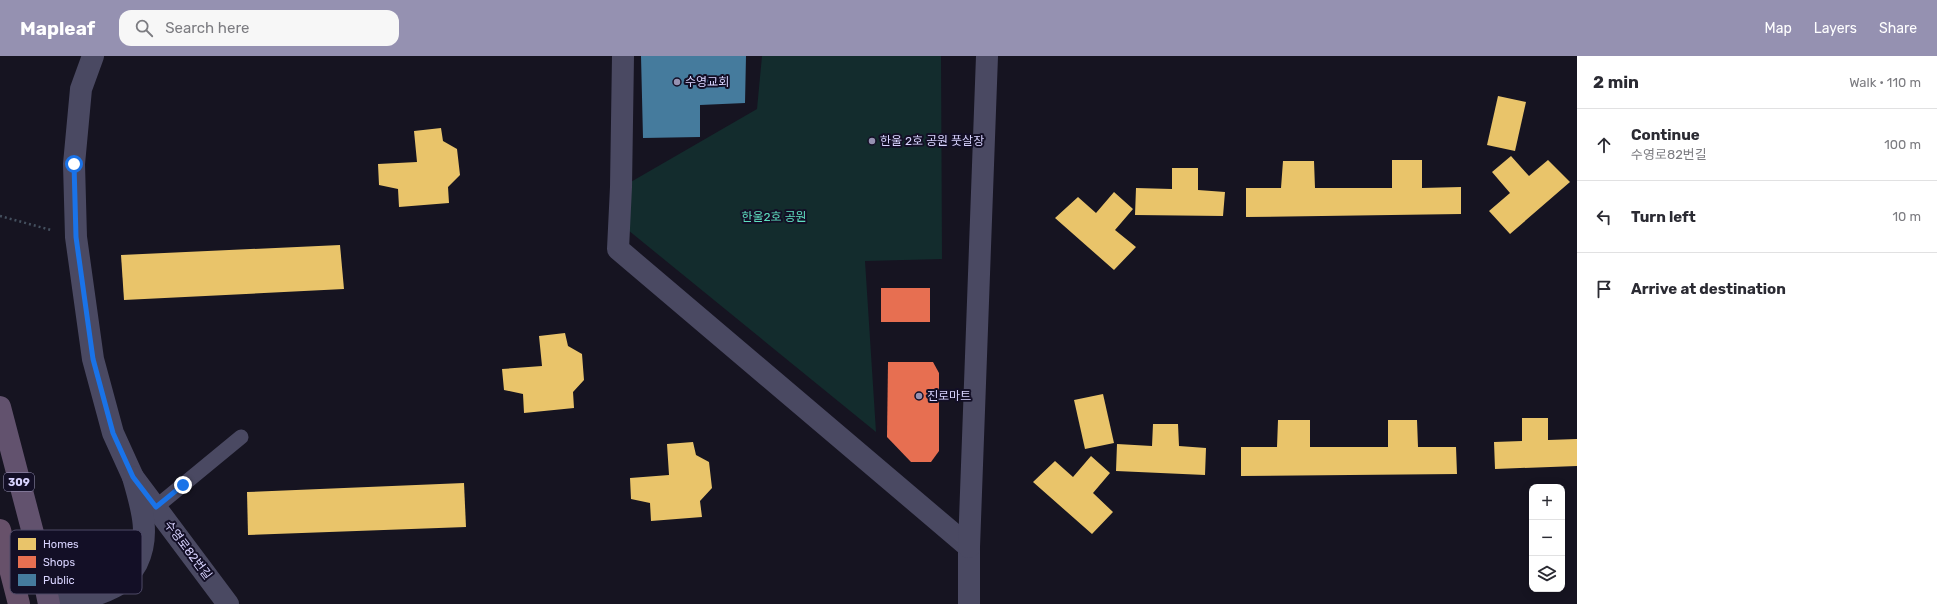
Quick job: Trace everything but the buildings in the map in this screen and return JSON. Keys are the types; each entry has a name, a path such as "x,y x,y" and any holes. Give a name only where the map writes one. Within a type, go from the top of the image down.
{"highway":[{"name":"309","path":"0,407 32,530"},
{"path":"0,530 10,565"},
{"path":"17,594 19,604"},
{"name":"309","path":"47,594 49,604"}],"street":[{"name":"수영로82번길","path":"93,56 81,89 74,164 76,237 93,359 113,433 133,477 228,604"},
{"path":"623,56 621,187 618,248 969,547"},
{"path":"969,604 969,547 987,56"},
{"path":"133,477 144,516 145,539 142,550"},
{"path":"63,604 98,594"}],"lane":[{"path":"156,507 241,437"}],"path":[{"path":"0,216 76,237"}],"green space":[{"name":"한울2호 공원","path":"762,56 941,56 942,259 865,261 876,432 628,230 629,183 757,109"}],"place":[{"name":"수영교회","path":"677,82"},
{"name":"한울 2호 공원 풋살장","path":"872,141"},
{"name":"진로마트","path":"919,396"}],"route":[{"path":"74,164 76,237 93,359 113,433 133,477 156,507 183,485"}]}
